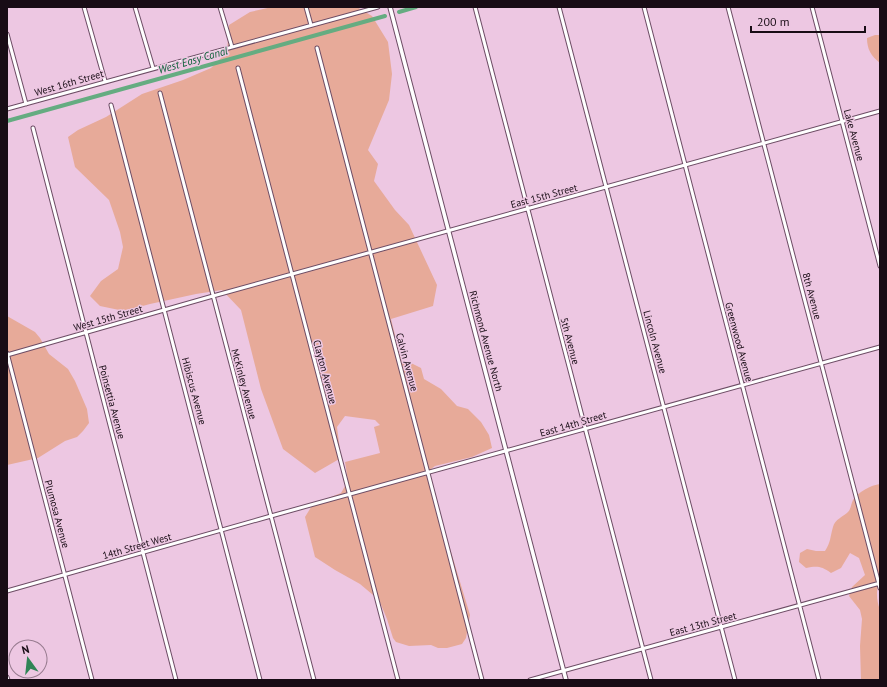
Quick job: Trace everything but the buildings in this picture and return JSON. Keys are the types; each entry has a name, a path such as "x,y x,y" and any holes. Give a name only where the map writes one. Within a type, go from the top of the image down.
{"street":[{"path":"84,7 105,81"},
{"path":"135,7 153,68"},
{"path":"220,7 232,47"},
{"path":"306,7 311,25"},
{"name":"West 16th Street","path":"7,109 378,7"},
{"name":"Richmond Avenue North","path":"390,7 566,680"},
{"name":"5th Avenue","path":"475,7 651,680"},
{"name":"Lincoln Avenue","path":"559,7 735,680"},
{"name":"Greenwood Avenue","path":"644,7 820,680"},
{"name":"8th Avenue","path":"728,7 880,588"},
{"name":"Lake Avenue","path":"812,7 880,266"},
{"path":"7,34 26,104"},
{"name":"Calvin Avenue","path":"317,48 482,680"},
{"name":"Clayton Avenue","path":"238,68 398,680"},
{"name":"McKinley Avenue","path":"160,93 314,680"},
{"name":"Hibiscus Avenue","path":"111,105 260,680"},
{"name":"East 15th Street","path":"213,296 880,112"},
{"name":"Poinsettia Avenue","path":"33,128 176,680"},
{"name":"West 15th Street","path":"7,354 213,296"},
{"name":"East 14th Street","path":"271,516 880,347"},
{"name":"Plumosa Avenue","path":"7,354 92,680"},
{"name":"14th Street West","path":"7,591 271,516"},
{"name":"East 13th Street","path":"530,680 879,583"}],"shaded area":[{"path":"272,7 357,7 372,16 388,42 392,74 389,100 368,150 378,164 374,181 395,210 409,225 437,285 433,306 391,319 402,363 409,362 421,368 424,379 441,389 457,406 468,409 481,422 489,435 492,448 472,457 435,466 427,472 470,615 466,638 462,644 447,648 438,648 431,645 409,646 396,642 393,638 379,600 360,584 315,557 305,517 313,504 341,493 348,481 345,462 380,453 374,427 380,425 375,420 345,416 337,427 341,458 315,473 283,449 261,389 241,310 222,290 196,294 124,311 100,306 90,296 101,281 118,269 123,247 120,232 109,200 75,167 68,137 78,130 106,117 142,94 183,80 211,68 227,52 229,25 250,12"},
{"path":"880,35 880,63 874,58 868,46 867,38"},
{"path":"7,316 35,332 49,354 68,369 87,409 89,423 77,437 65,441 38,458 7,465"},
{"path":"880,484 880,585 878,585 877,595 880,610 880,680 861,680 860,646 862,619 860,610 849,596 852,587 865,575 859,558 850,553 841,568 831,573 819,567 806,568 799,562 800,553 807,549 825,551 834,524 849,511 855,497 865,489"}],"waterway":[{"name":"West Easy Canal","path":"399,12 416,7"},
{"name":"West Easy Canal","path":"7,121 385,16"}]}
